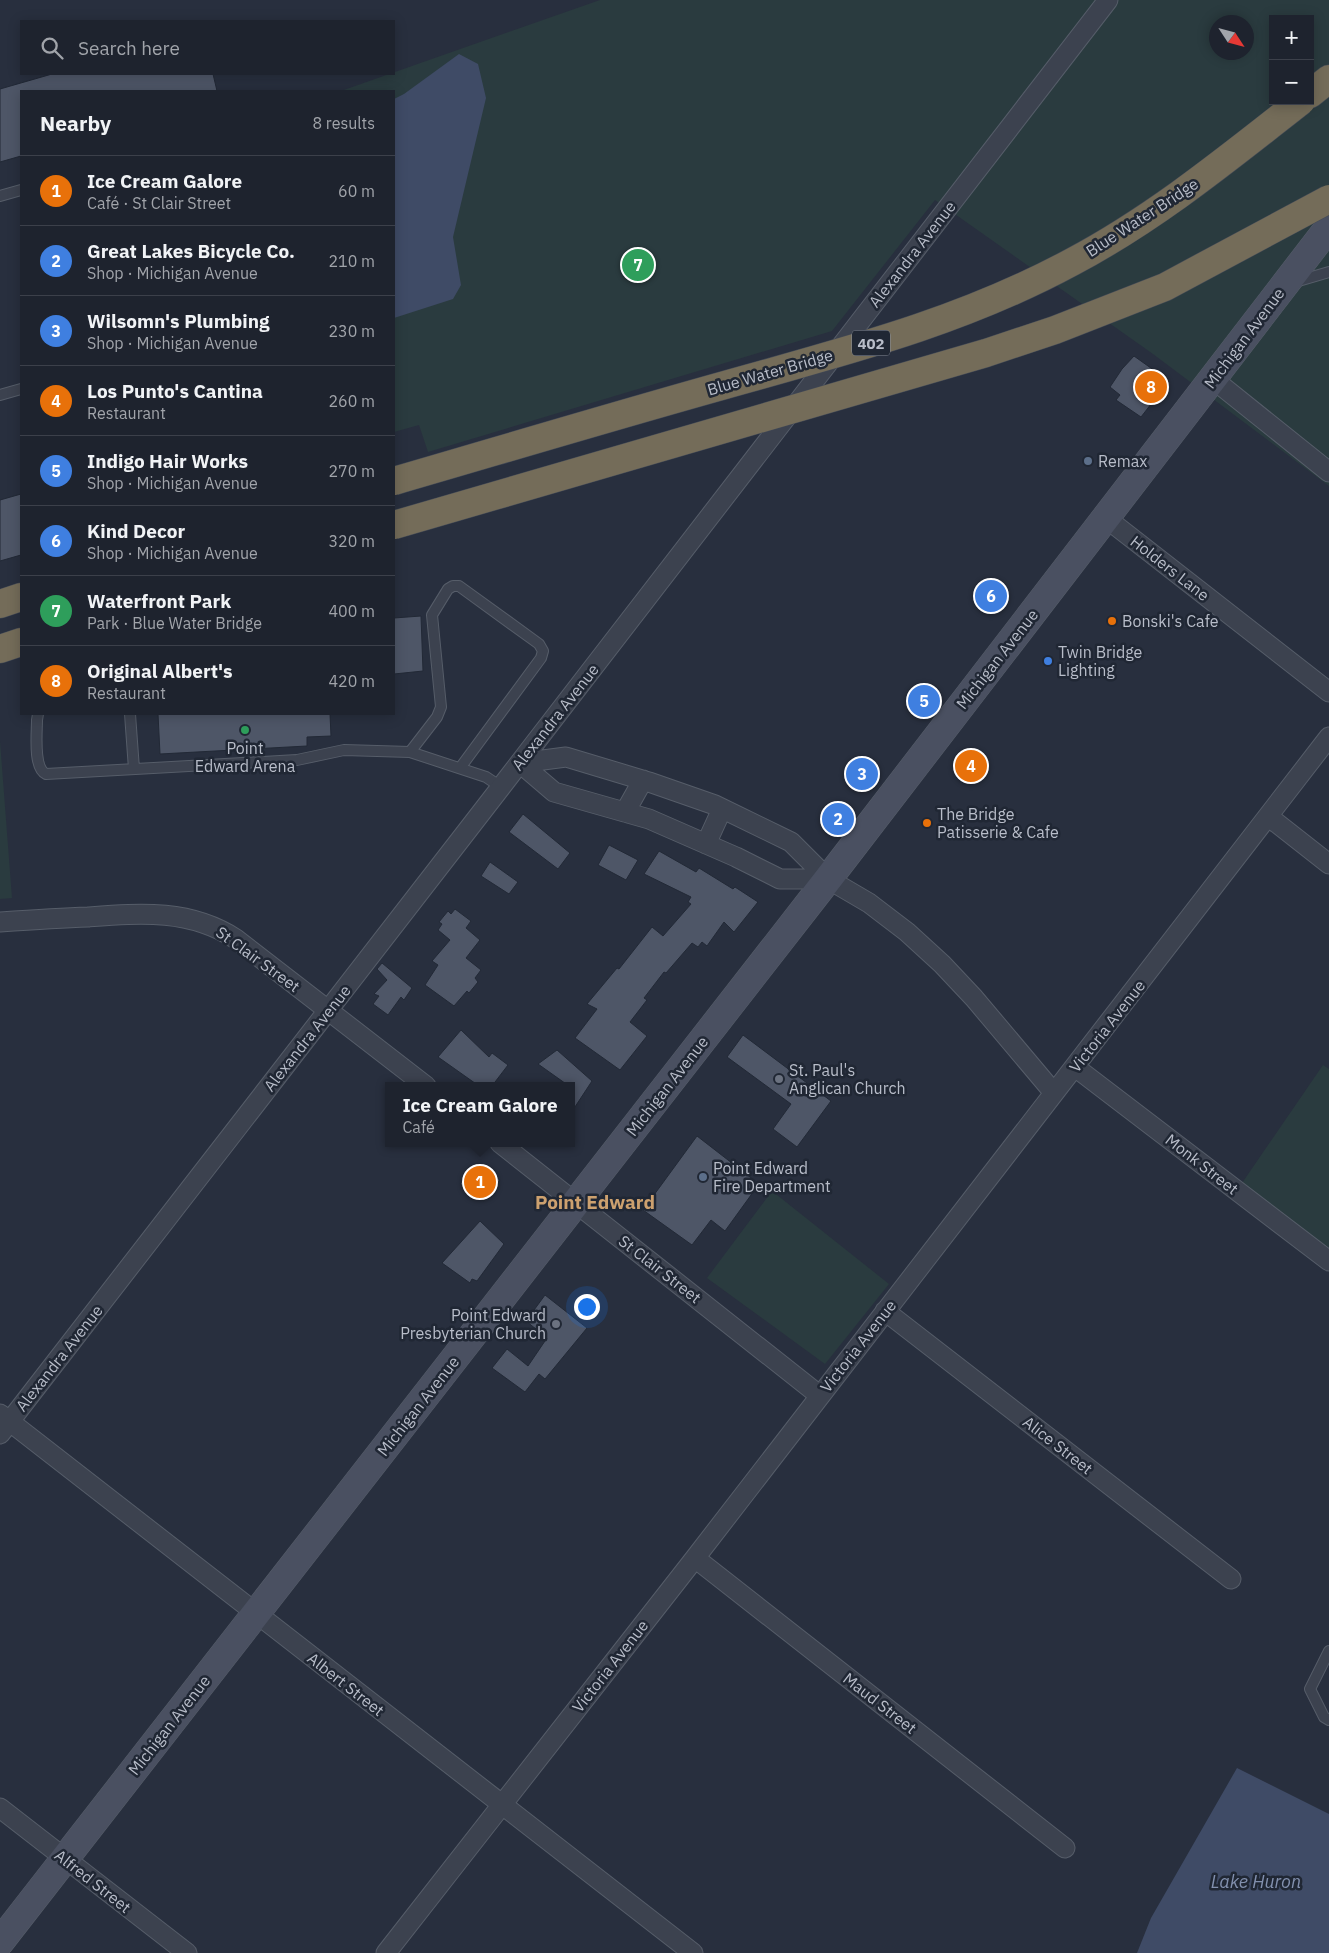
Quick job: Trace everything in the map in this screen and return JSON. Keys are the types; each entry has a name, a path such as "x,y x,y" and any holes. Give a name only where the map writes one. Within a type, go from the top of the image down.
{"highway":[{"path":"1314,91 1329,79"},
{"name":"Blue Water Bridge","path":"395,481 857,348 947,319 984,304 1071,263 1155,213 1295,105"},
{"path":"395,524 986,353 1056,330 1165,287 1329,199"},
{"path":"0,604 20,597"},
{"path":"0,649 20,642"}],"street":[{"name":"Alexandra Avenue","path":"3,1423 520,763 1108,0"},
{"name":"Michigan Avenue","path":"0,1942 828,879 1329,227"},
{"path":"1213,379 1329,472"},
{"name":"Holders Lane","path":"1106,518 1329,692"},
{"name":"Victoria Avenue","path":"386,1953 695,1558 1329,737"},
{"path":"520,763 566,757 643,780 722,809 791,842 828,879 869,903 907,932 942,964 974,998 1054,1093"},
{"path":"520,763 554,792 649,819 780,879 828,879"},
{"path":"625,812 643,780"},
{"path":"706,844 722,809"},
{"path":"1269,817 1329,864"},
{"name":"St Clair Street","path":"0,922 134,914 198,920 222,930 236,939 421,1082"},
{"name":"Monk Street","path":"1075,1067 1329,1261"},
{"name":"St Clair Street","path":"505,1147 820,1396"},
{"name":"Alice Street","path":"885,1310 1231,1579"},
{"name":"Albert Street","path":"3,1423 256,1614 693,1953"},
{"name":"Maud Street","path":"695,1558 1065,1848"},
{"name":"Alfred Street","path":"0,1808 187,1953"}],"lane":[{"path":"0,196 20,190"},
{"path":"1285,285 1329,272"},
{"path":"0,395 20,389"},
{"path":"410,752 437,717 441,706 432,615 448,589 458,586 540,644 543,651 541,658 460,768"},
{"path":"38,715 38,765 42,772 50,774 297,760 344,750 410,752 486,777 501,787"},
{"path":"130,715 134,769"},
{"path":"1329,1651 1310,1690 1324,1717 1329,1720"}],"shaded area":[{"path":"600,0 1329,0 1329,486 1153,354 935,200 832,331 428,452 419,425 395,432 395,90 344,90 387,75 395,75 395,72"},
{"path":"0,741 12,898 0,899"},
{"path":"1323,1065 1329,1069 1329,1248 1240,1186"},
{"path":"772,1191 889,1284 825,1364 707,1278"}],"water":[{"path":"459,54 478,64 486,98 453,237 461,285 453,299 395,318 395,98"},
{"name":"Lake Huron","path":"1237,1768 1329,1814 1329,1953 1137,1953 1151,1918"}],"building":[{"path":"49,75 213,75 217,90 20,90 20,156 0,162 0,89"},
{"path":"1134,356 1169,381 1141,417 1116,400 1120,395 1110,387 1122,369"},
{"path":"20,494 20,555 0,561 0,500"},
{"path":"421,616 423,671 395,674 395,618"},
{"name":"Point Edward Arena","path":"158,715 330,715 331,736 307,737 307,746 160,754"},
{"path":"523,814 570,853 558,869 509,832"},
{"path":"609,845 638,860 626,880 598,865"},
{"path":"659,851 696,872 699,868 733,889 735,887 758,902 734,932 724,922 707,946 702,942 698,947 692,943 666,973 664,972 644,998 647,1000 630,1022 647,1036 620,1070 575,1038 597,1009 587,1004 617,968 619,969 652,927 663,936 691,904 688,902 691,897 644,874"},
{"path":"490,862 518,882 509,894 481,876"},
{"path":"455,909 471,921 466,928 480,940 466,958 481,970 475,978 478,982 454,1006 425,985 438,965 432,961 450,940 438,930 442,924 439,922 448,911 451,914"},
{"path":"382,963 412,988 404,1000 401,997 388,1015 373,1004 379,996 374,994 387,980 377,969"},
{"path":"461,1030 489,1057 492,1053 508,1065 495,1082 473,1082 438,1057"},
{"name":"St. Paul's Anglican Church","path":"743,1035 831,1101 797,1147 773,1129 791,1104 727,1057"},
{"path":"557,1050 592,1081 575,1107 575,1082 563,1082 538,1064"},
{"path":"697,1136 759,1184 725,1231 711,1220 692,1245 643,1210"},
{"path":"476,1163 500,1180 484,1201 460,1184"},
{"path":"480,1221 504,1244 477,1281 472,1279 470,1283 442,1263"},
{"path":"545,1295 587,1328 545,1379 539,1374 525,1392 492,1368 507,1349 528,1366 547,1338 526,1321"}],"place":[{"name":"Waterfront Park","path":"638,265"},
{"name":"Original Albert's","path":"1151,387"},
{"name":"Remax","path":"1088,461"},
{"name":"Kind Decor","path":"991,596"},
{"name":"Bonski's Cafe","path":"1112,621"},
{"name":"Twin Bridge Lighting","path":"1048,661"},
{"name":"Indigo Hair Works","path":"924,701"},
{"name":"Point Edward Arena","path":"245,730"},
{"name":"Los Punto's Cantina","path":"971,766"},
{"name":"Wilsomn's Plumbing","path":"862,774"},
{"name":"Great Lakes Bicycle Co.","path":"838,819"},
{"name":"The Bridge Patisserie & Cafe","path":"927,823"},
{"name":"St. Paul's Anglican Church","path":"779,1079"},
{"name":"Point Edward Fire Department","path":"703,1177"},
{"name":"Ice Cream Galore","path":"480,1182"},
{"name":"Point Edward Presbyterian Church","path":"556,1324"}],"district":[{"name":"Point Edward","path":"595,1202"}]}
